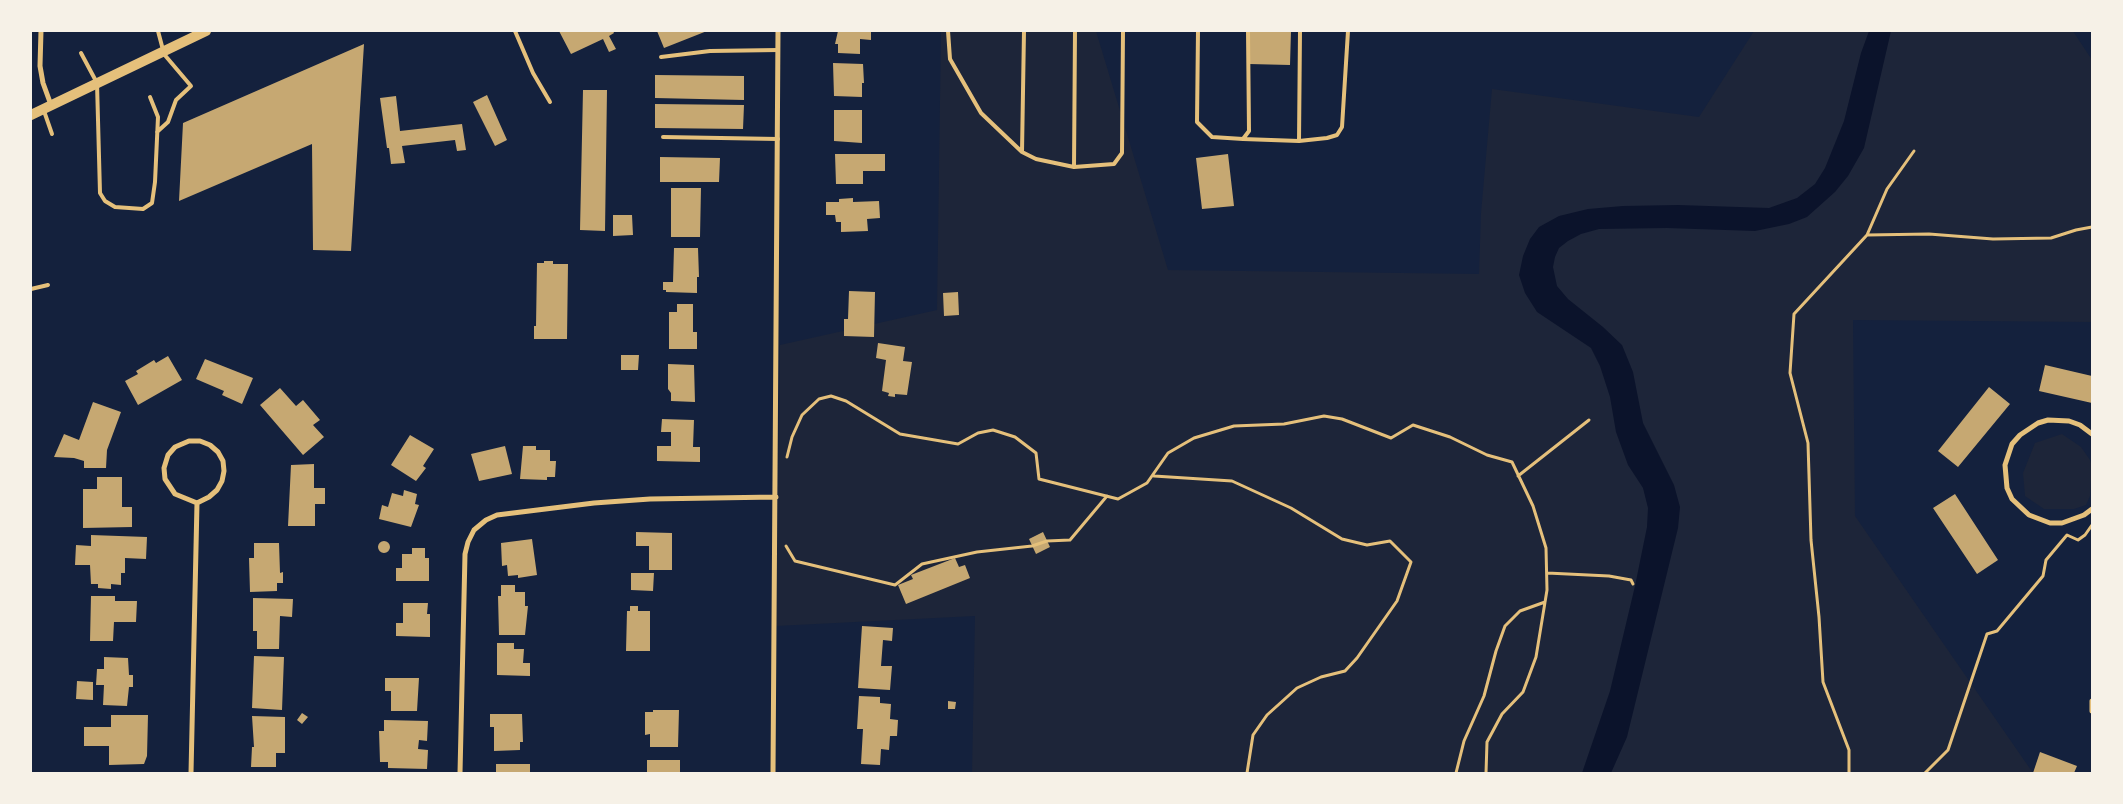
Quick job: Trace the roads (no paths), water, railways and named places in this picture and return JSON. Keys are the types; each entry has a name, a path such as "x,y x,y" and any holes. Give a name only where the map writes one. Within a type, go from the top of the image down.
{"main road":[{"path":"31,115 201,32"}],"street":[{"path":"41,31 40,66 47,107"},
{"path":"773,773 777,458 778,31"},
{"path":"2092,434 2080,425 2069,421 2048,420 2038,423 2020,435 2012,444 2005,465 2005,477 2010,494 2020,508 2029,515 2050,523 2062,522 2073,520 2092,509"},
{"path":"189,441 200,441 210,445 218,452 223,461 222,481 217,490 197,503 175,494 165,479 164,468 168,455 175,447 189,441"},
{"path":"460,773 465,554 474,530 486,520 497,515 594,503 650,499 776,497"},
{"path":"191,773 197,503"},
{"path":"2092,700 2092,711"}],"lane":[{"path":"157,132 168,122 176,100 191,86 162,51 158,31"},
{"path":"515,31 533,73 550,102"},
{"path":"948,31 950,59 981,113 1022,152 1036,159 1074,167 1114,164 1122,153 1123,31"},
{"path":"1022,152 1024,31"},
{"path":"1074,167 1076,31"},
{"path":"1198,31 1198,122 1212,137 1299,140 1327,138 1337,134 1342,127 1348,31"},
{"path":"1243,139 1249,130 1248,31"},
{"path":"1299,140 1300,31"},
{"path":"661,57 710,52 778,50"},
{"path":"81,54 96,83 100,192 105,201 115,207 143,208 152,203 156,182 158,117 150,97"},
{"path":"47,107 52,134"},
{"path":"663,137 778,139"},
{"path":"31,289 48,285"}]}
